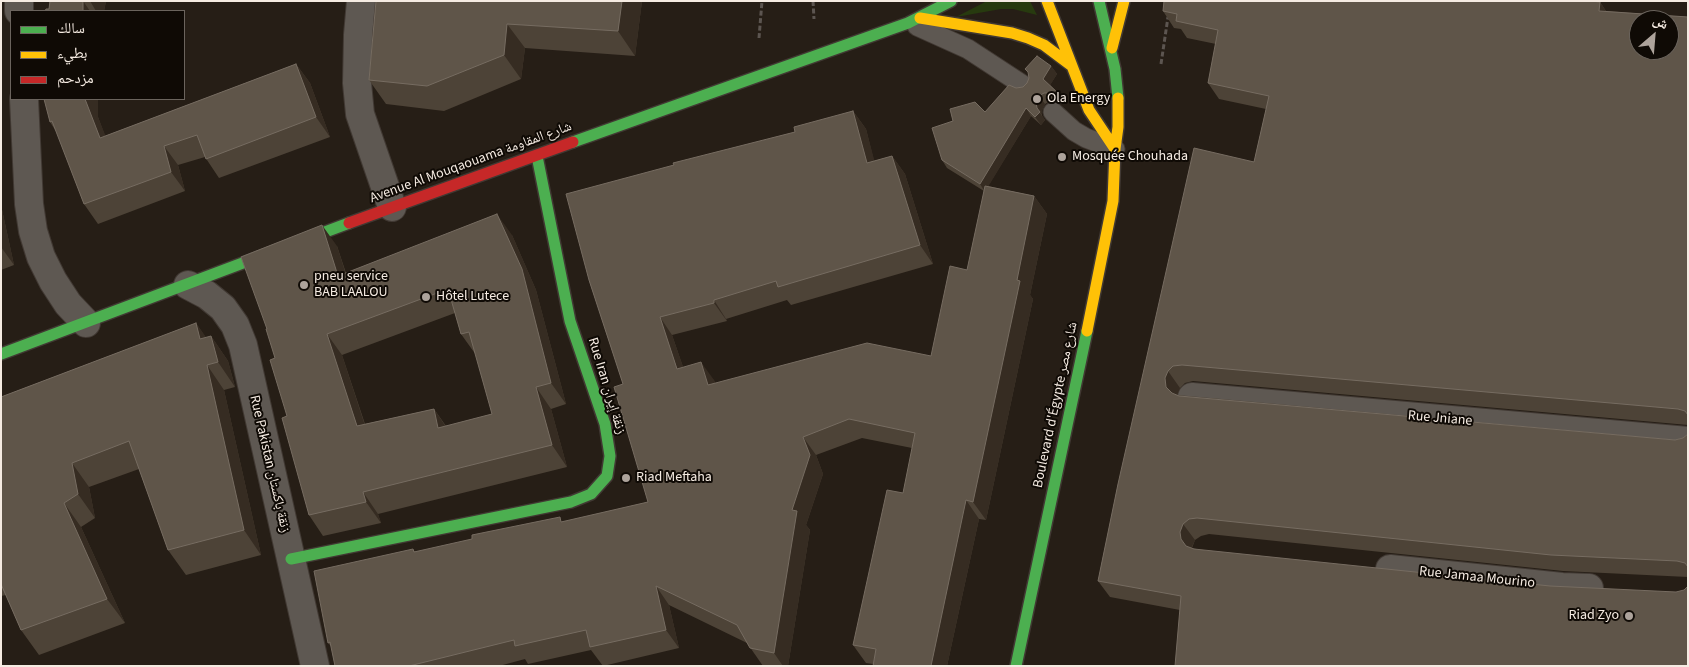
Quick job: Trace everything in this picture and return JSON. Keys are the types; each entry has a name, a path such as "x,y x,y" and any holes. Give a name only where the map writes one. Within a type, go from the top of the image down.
{"street":[{"path":"362,1 357,83 360,114 392,207"},
{"name":"Avenue Al Mouqaouama شارع المقاومة","path":"1,354 86,324 392,207 914,20 951,1"},
{"path":"1047,1 1089,110 1115,150"},
{"name":"Boulevard d'Égypte شارع مصر","path":"1016,666 1108,236 1113,200 1119,105 1111,51 1099,1"},
{"path":"1111,51 1124,1"},
{"path":"914,20 1028,38 1044,45 1072,66"},
{"path":"24,100 29,204 33,231 41,257 53,281 68,304 86,324"},
{"name":"Rue Iran زنقة إيران","path":"291,559 571,502 591,494 607,476 610,456 605,424 570,321 537,156"},
{"name":"Rue Pakistan زنقة باكستان","path":"188,285 207,294 236,325 243,346 315,666"},
{"name":"Rue Jniane","path":"1192,396 1688,441"},
{"name":"Rue Jamaa Mourino","path":"1365,567 1562,587 1610,589"}],"lane":[{"path":"914,20 968,49 1023,85"},
{"path":"1053,112 1086,138 1115,150"}],"path":[{"path":"759,38 762,1"},
{"path":"813,1 814,19"},
{"path":"1161,64 1169,10"}],"green space":[{"path":"987,1 1030,1 1037,15 1013,9 1001,9 956,17"}],"building":[{"path":"50,1 83,1 83,10 46,10 49,9"},
{"path":"376,1 622,1 618,31 507,24 504,55 427,86 369,80"},
{"path":"1164,1 1591,1 1600,2 1599,11 1629,13 1629,60 1679,60 1679,16 1688,17 1688,415 1685,411 1678,409 1182,365 1173,366 1165,378 1166,387 1172,393 1179,396 1675,440 1683,438 1688,434 1688,567 1685,563 1677,561 1551,555 1197,518 1189,519 1183,524 1180,532 1181,539 1186,546 1194,549 1550,586 1676,592 1684,590 1688,586 1688,666 1175,666 1181,596 1098,581 1194,148 1254,162 1269,96 1208,83 1218,30 1176,21 1177,14 1163,11"},
{"path":"1037,56 1051,66 1043,79 1058,93 1055,96 1044,93 1039,96 1036,102 1040,112 1035,117 1026,108 980,184 942,160 932,128 953,121 950,109 975,102 985,112 1009,85 1016,88 1023,87 1029,78 1028,72 1025,69"},
{"path":"296,64 316,117 206,159 197,135 164,146 171,172 84,204 52,121 50,122 44,100 85,100 100,138"},
{"path":"853,111 867,163 892,156 920,245 778,287 776,281 714,300 714,303 660,317 677,369 701,362 708,385 867,343 931,356 950,266 967,270 985,186 1034,196 1017,280 1020,281 973,502 966,500 931,666 873,666 876,649 853,645 887,490 903,493 915,433 849,419 803,437 810,455 792,510 797,511 774,653 750,648 737,625 656,586 666,630 590,647 586,630 515,646 514,640 409,666 335,666 330,642 328,643 314,571 413,549 414,552 472,539 472,535 560,517 561,522 648,502 614,387 623,384 589,280 566,194 674,165 673,163 795,132 794,127"},
{"path":"497,214 522,269 551,383 536,387 552,445 363,492 366,502 309,515 282,418 287,416 270,360 275,358 267,329 241,257 322,225 338,276","holes":["448,289 461,334 469,332 492,414 438,428 434,409 357,426 327,334"]},
{"path":"196,323 200,339 211,336 218,362 207,365 244,530 168,550 129,441 72,463 78,494 64,503 107,599 21,630 1,584 1,397"}],"traffic: fast":[{"path":"573,142 908,23 951,1"},
{"path":"1099,1 1115,69 1118,98"},
{"path":"291,559 571,502 591,494 607,476 610,456 605,424 570,321 537,156"},
{"path":"1,354 349,223"},
{"path":"1016,666 1087,331"}],"traffic: slow":[{"path":"1047,1 1089,110 1115,149"},
{"path":"1112,48 1124,1"},
{"path":"920,18 1012,33 1028,38 1044,45 1072,66"},
{"path":"1087,331 1113,201 1118,98"}],"traffic: jam":[{"path":"349,223 573,142"}],"place":[{"name":"Ola Energy","path":"1037,99"},
{"name":"Mosquée Chouhada","path":"1062,157"},
{"name":"pneu service BAB LAALOU","path":"304,285"},
{"name":"Hôtel Lutece","path":"426,297"},
{"name":"Riad Meftaha","path":"626,478"},
{"name":"Riad Zyo","path":"1629,616"}]}
